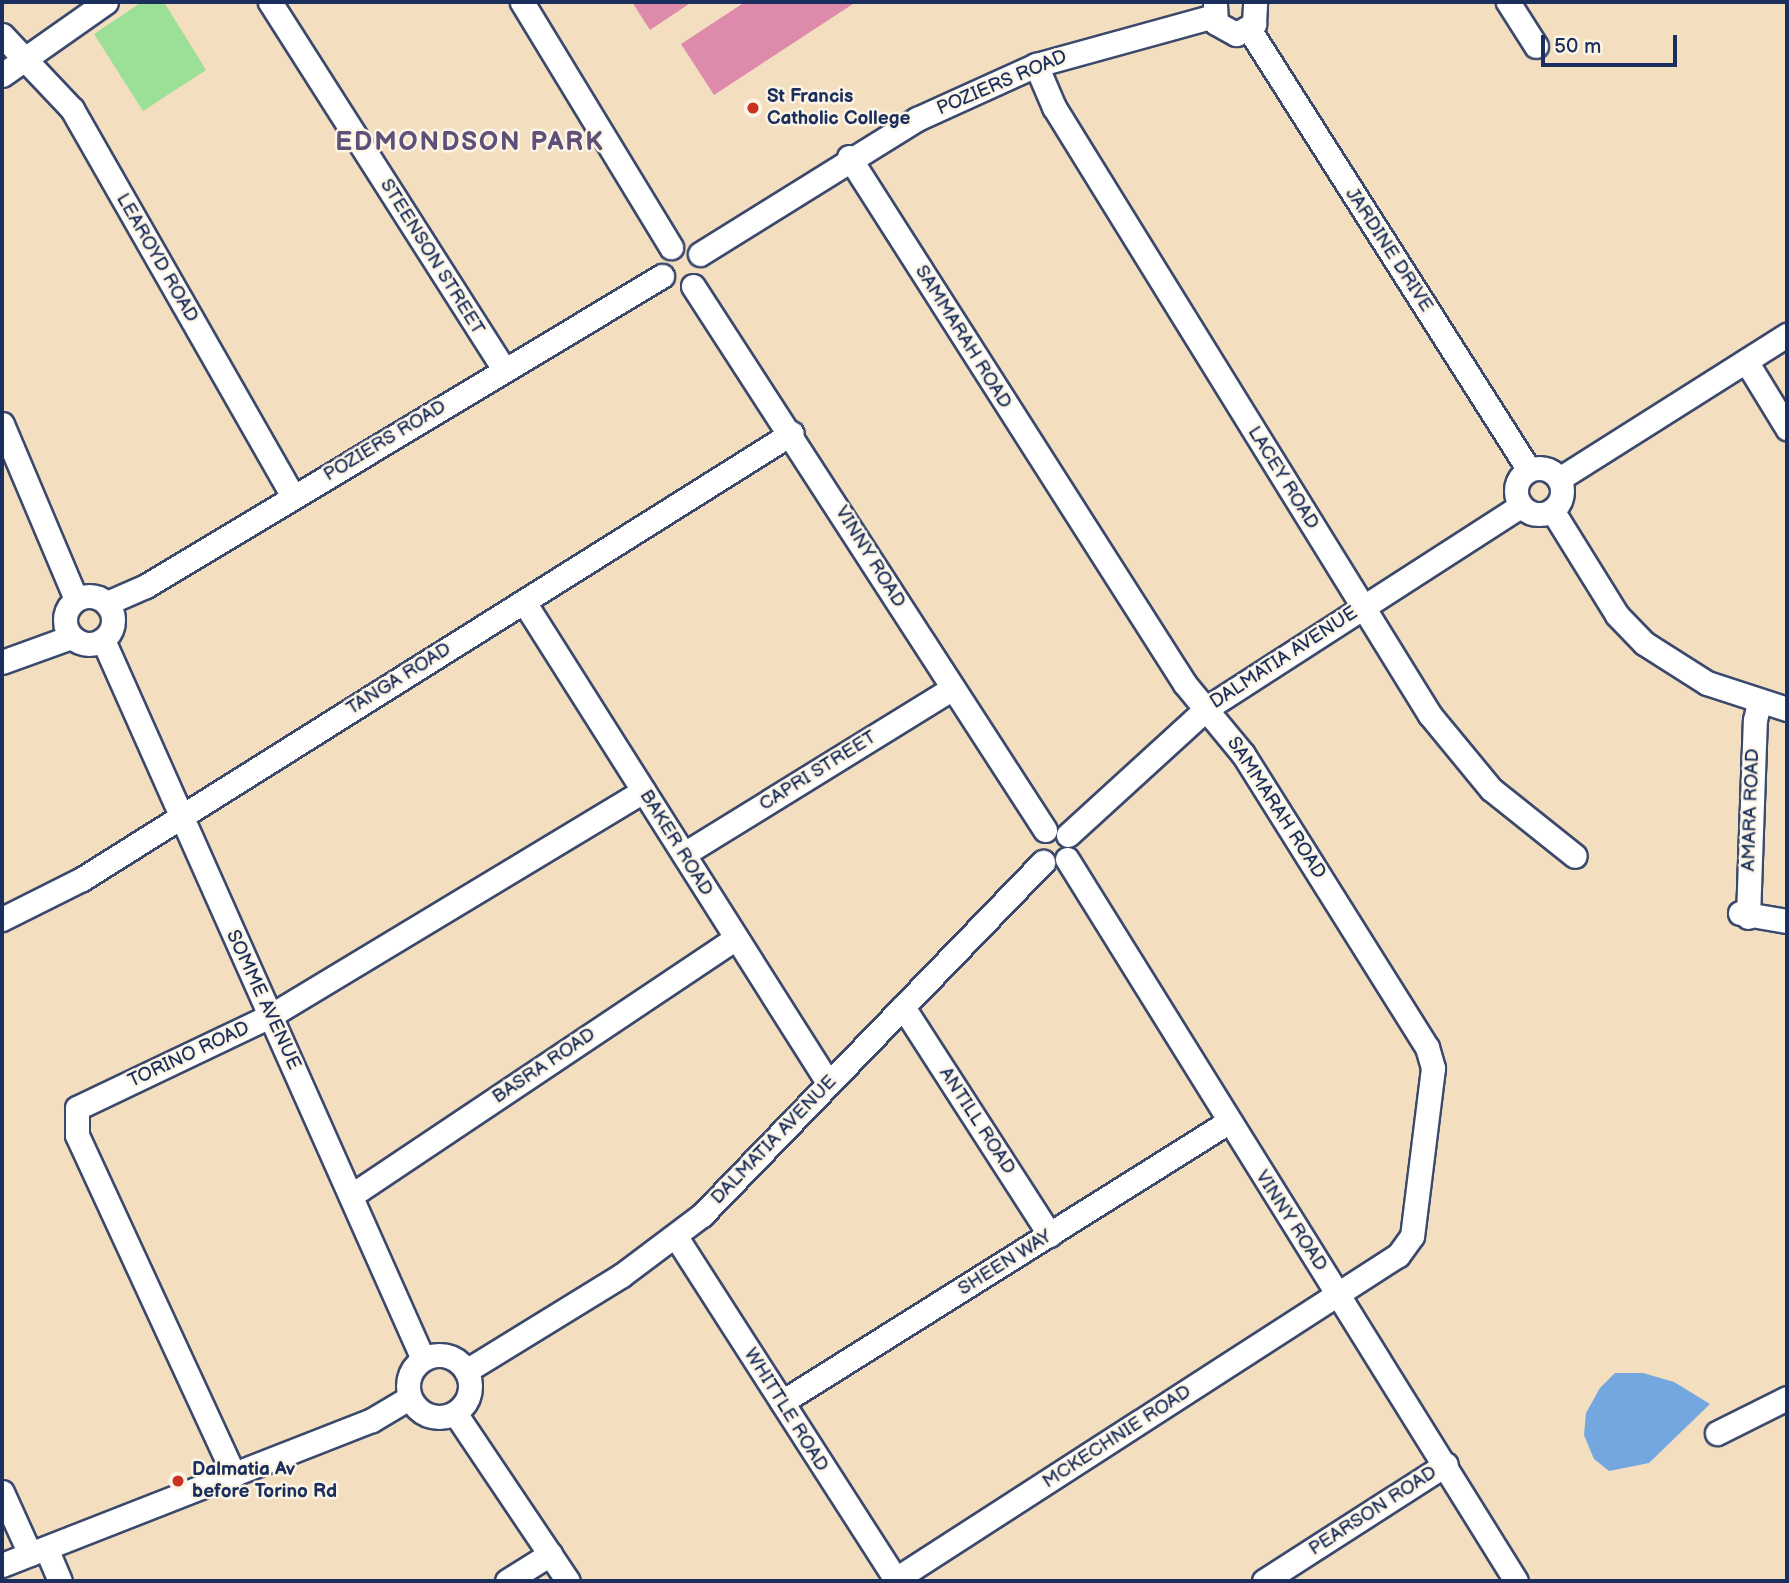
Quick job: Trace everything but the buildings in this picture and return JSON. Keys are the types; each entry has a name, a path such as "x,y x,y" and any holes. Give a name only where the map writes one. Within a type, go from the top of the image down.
{"street":[{"path":"2,75 106,2"},
{"name":"STEENSON STREET","path":"270,2 504,370"},
{"path":"522,2 671,247"},
{"path":"1215,9 1228,33 1249,29 1257,17 1255,2"},
{"path":"1508,2 1536,46"},
{"name":"POZIERS ROAD","path":"700,254 849,158 917,119 1036,65 1215,9"},
{"name":"JARDINE DRIVE","path":"1249,29 1529,470"},
{"name":"LEAROYD ROAD","path":"2,35 27,57 72,110 293,496"},
{"name":"LACEY ROAD","path":"1036,65 1054,107 1430,715 1491,789 1575,856"},
{"name":"SAMMARAH ROAD","path":"849,158 1185,684 1243,754 1433,1062 1412,1236 1398,1255 1338,1294"},
{"path":"690,246 700,254 704,268 693,286 679,289 662,276 662,257 671,247 690,246"},
{"name":"POZIERS ROAD","path":"107,603 146,586 662,276"},
{"name":"VINNY ROAD","path":"693,286 792,433 1045,830"},
{"path":"1559,479 1787,335"},
{"path":"1746,361 1787,428"},
{"path":"2,424 76,599 65,621 71,636 86,644 103,640 113,627 107,603 92,596 76,599"},
{"name":"TANGA ROAD","path":"2,919 82,879 178,815 792,433"},
{"path":"1546,468 1559,479 1562,496 1552,510 1536,514 1521,506 1515,490 1529,470 1546,468"},
{"name":"DALMATIA AVENUE","path":"1068,835 1207,708 1521,506"},
{"path":"1552,510 1630,632 1683,671 1759,703 1787,709"},
{"name":"BAKER ROAD","path":"524,602 829,1084"},
{"path":"2,662 71,636"},
{"name":"SOMME AVENUE","path":"103,640 178,815 352,1195 423,1359"},
{"name":"CAPRI STREET","path":"684,854 953,688"},
{"name":"AMARA ROAD","path":"1759,703 1755,720 1744,915 1787,921"},
{"name":"TORINO ROAD","path":"234,1475 78,1135 74,1116 86,1103 270,1016 643,791"},
{"path":"1058,829 1068,835 1072,847 1067,859 1056,865 1043,862 1035,845 1045,830 1058,829"},
{"name":"VINNY ROAD","path":"1067,859 1227,1122 1446,1464 1516,1581"},
{"name":"DALMATIA AVENUE","path":"466,1371 531,1335 676,1237 829,1084 1043,862"},
{"name":"BASRA ROAD","path":"352,1195 736,938"},
{"name":"ANTILL ROAD","path":"904,1007 1050,1235"},
{"name":"SHEEN WAY","path":"782,1402 1227,1122"},
{"name":"WHITTLE ROAD","path":"676,1237 896,1580"},
{"name":"MCKECHNIE ROAD","path":"896,1580 1338,1294"},
{"path":"447,1356 466,1371 469,1394 455,1413 429,1416 410,1398 408,1380 423,1359 447,1356"},
{"path":"2,1565 372,1420 410,1398"},
{"path":"1717,1433 1787,1398"},
{"path":"455,1413 568,1581"},
{"name":"PEARSON ROAD","path":"1264,1581 1446,1464"},
{"path":"2,1492 38,1551 61,1581"},
{"path":"507,1581 550,1554"}],"green space":[{"path":"142,2 164,2 206,70 143,111 94,34"}],"water":[{"path":"1615,1373 1643,1373 1674,1382 1710,1404 1649,1463 1609,1471 1594,1459 1584,1435 1586,1413 1600,1388"}],"place":[{"name":"St Francis Catholic College","path":"753,108"},
{"name":"Dalmatia Av before Torino Rd","path":"178,1481"}],"district":[{"name":"EDMONDSON PARK","path":"470,143"}]}
